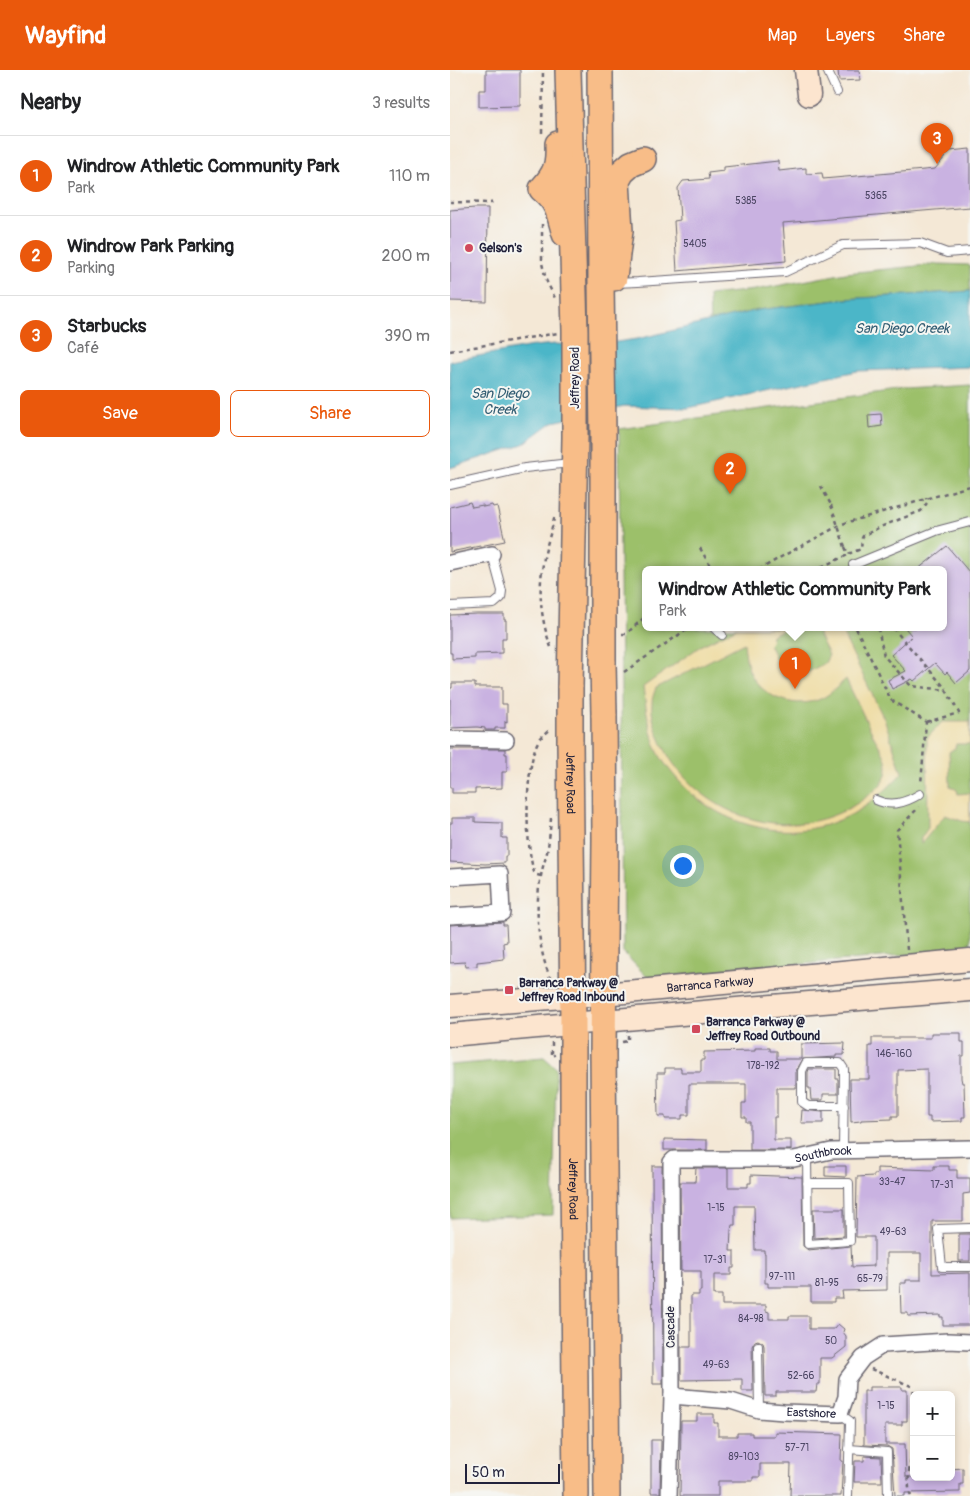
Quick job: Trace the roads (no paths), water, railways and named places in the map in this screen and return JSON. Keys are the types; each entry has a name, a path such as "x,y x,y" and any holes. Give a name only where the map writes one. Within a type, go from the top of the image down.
{"main road":[{"name":"Jeffrey Road","path":"567,70 573,264 569,338 575,463 570,688 561,734 574,1025 573,1181 576,1496"},
{"path":"600,70 600,134 607,283"},
{"path":"806,70 809,95"},
{"path":"600,134 605,144 613,152 631,160 643,159 631,164 622,172 617,180 620,231 601,310 603,634 614,667 604,714 603,1022 607,1496"},
{"name":"Barranca Parkway","path":"450,1006 573,997 970,960"},
{"path":"450,1035 970,990"}],"street":[{"path":"450,563 492,554"},
{"path":"450,739 506,740"},
{"path":"450,877 500,874 502,913 450,916"},
{"name":"Southbrook","path":"674,1159 794,1159 831,1150 970,1148"},
{"name":"Cascade","path":"669,1496 672,1396 670,1166 674,1159"},
{"name":"Eastshore","path":"672,1396 731,1401 759,1410 840,1414 846,1397 847,1379 863,1358 883,1344 948,1341 970,1342"}],"lane":[{"path":"827,70 837,92"},
{"path":"607,283 785,272 843,245 920,243 946,253 970,251"},
{"path":"450,485 525,468 575,463"},
{"path":"853,565 936,531 970,522"},
{"path":"450,606 494,604 501,598 502,591 492,554"},
{"path":"717,631 722,635"},
{"path":"876,800 885,804 897,804 920,794"},
{"path":"843,1150 844,1106 844,1069 840,1063 806,1063 802,1071 802,1102 808,1106 844,1106"},
{"path":"807,1156 807,1183 808,1244 850,1241 849,1183 807,1183"},
{"path":"970,1228 938,1228 942,1267 970,1268"},
{"path":"758,1346 759,1410"},
{"path":"840,1414 850,1421 848,1496"},
{"path":"850,1449 887,1452 888,1496"}],"water":[{"name":"San Diego Creek","path":"970,291 970,367 857,371 688,408 624,406 553,422 523,444 450,468 450,361 533,346 556,344 589,346 637,339 758,310 845,299"}],"place":[{"name":"Starbucks","path":"937,164"},
{"name":"Gelson's","path":"469,248"},
{"name":"Windrow Park Parking","path":"730,494"},
{"name":"Windrow Athletic Community Park","path":"795,689"},
{"name":"Barranca Parkway @ Jeffrey Road Inbound","path":"509,990"},
{"name":"Barranca Parkway @ Jeffrey Road Outbound","path":"696,1029"}]}
